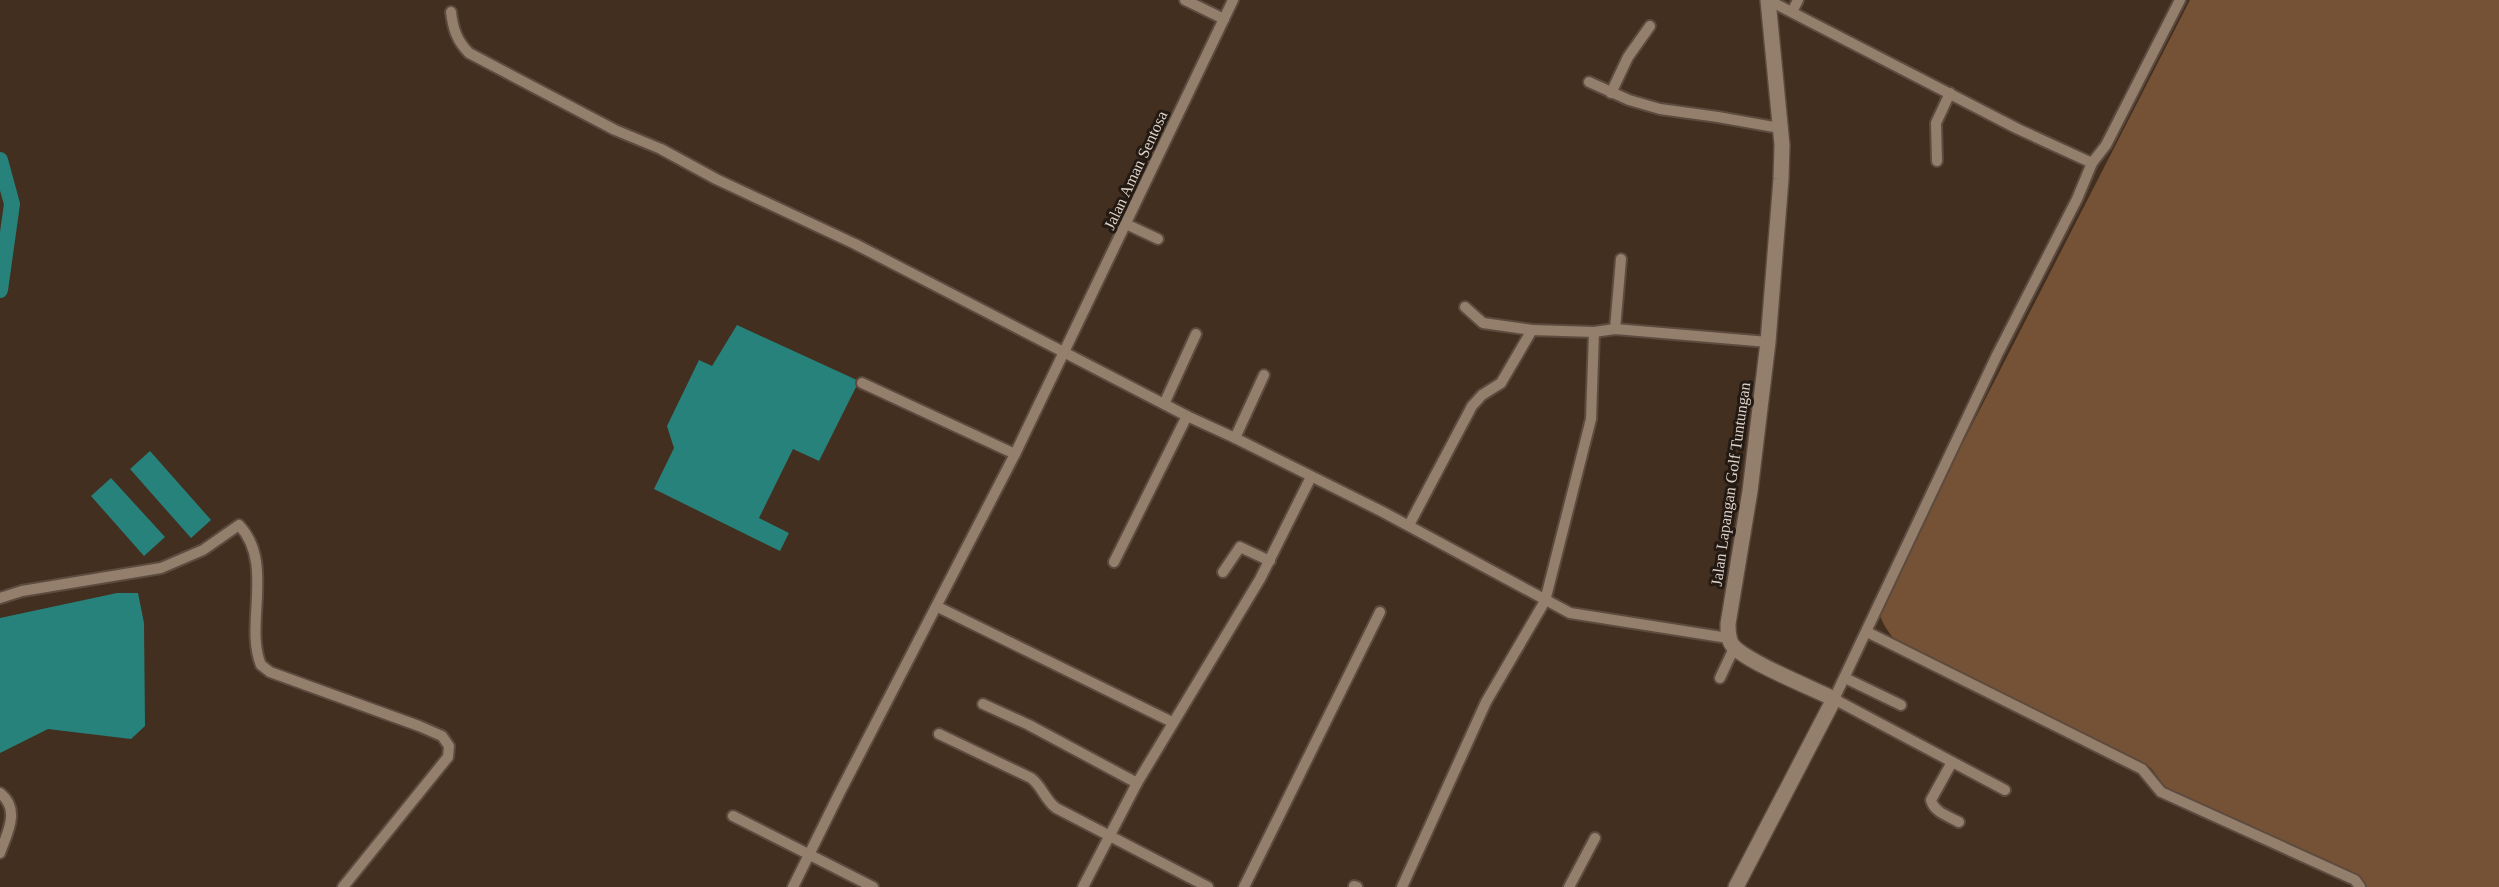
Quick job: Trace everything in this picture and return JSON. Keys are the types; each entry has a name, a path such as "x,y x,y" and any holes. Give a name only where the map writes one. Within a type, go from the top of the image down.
{"street":[{"path":"1185,0 1224,19"},
{"name":"Jalan Aman Sentosa","path":"793,887 1015,454 1233,0"},
{"path":"1769,0 2018,129 2092,163"},
{"name":"Jalan Lapangan Golf Tuntungan","path":"1731,643 1728,624 1750,491 1768,342 1781,179 1780,128 1769,0"},
{"path":"1792,12 1798,0"},
{"path":"1736,887 1845,678 1992,365 2077,200 2092,163 2106,145 2180,0"},
{"path":"451,12 453,29 460,44 469,53 615,130 660,149 716,179 865,249 1187,416 1409,525 1545,601 1575,615 1731,643 1748,657 1834,699 2005,790"},
{"path":"1611,93 1628,57 1650,26"},
{"path":"1589,82 1611,93 1660,109 1780,128"},
{"path":"1937,161 1936,123 1950,93"},
{"path":"1126,224 1158,239"},
{"path":"1615,329 1622,259"},
{"path":"1465,307 1484,323 1532,330 1594,332 1615,329 1768,342"},
{"path":"1409,525 1472,406 1482,395 1501,383 1532,330"},
{"path":"1402,887 1486,702 1545,601 1591,418 1594,332"},
{"path":"1164,404 1196,334"},
{"path":"1235,438 1264,375"},
{"path":"862,383 1015,454"},
{"path":"1114,562 1187,416"},
{"path":"1083,887 1137,783 1270,561 1311,477"},
{"path":"0,598 22,591 161,568 203,550 239,525 249,537 253,549 259,593 256,633 261,665 270,672 427,729 442,736 449,746 448,757 433,777 343,887"},
{"path":"1223,572 1240,547 1270,561"},
{"path":"938,607 1172,722"},
{"path":"1244,887 1380,612"},
{"path":"1867,632 2142,769 2162,792 2355,880 2360,887"},
{"path":"1720,678 1731,643"},
{"path":"1845,678 1900,705"},
{"path":"983,704 1029,725 1137,783"},
{"path":"939,734 1031,778 1038,783 1048,801 1056,808 1208,887"},
{"path":"1952,762 1931,800 1933,807 1938,811 1959,822"},
{"path":"0,793 8,801 12,819 0,853"},
{"path":"733,816 873,887"},
{"path":"1569,887 1595,838"}],"shaded area":[{"path":"2190,0 2499,0 2499,887 2365,887 2359,877 2168,791 2151,768 1902,648 1887,630 1879,614 1878,608"}],"water":[{"path":"737,325 859,381 819,461 793,449 759,518 789,533 780,551 654,489 674,448 667,426 699,360 712,366"},
{"path":"150,451 211,520 191,538 130,469"},
{"path":"111,478 165,537 144,556 91,496"},
{"path":"117,593 138,593 144,623 145,726 131,739 48,729 0,753 0,618"}],"waterway":[{"path":"0,160 12,204 0,290"}]}
